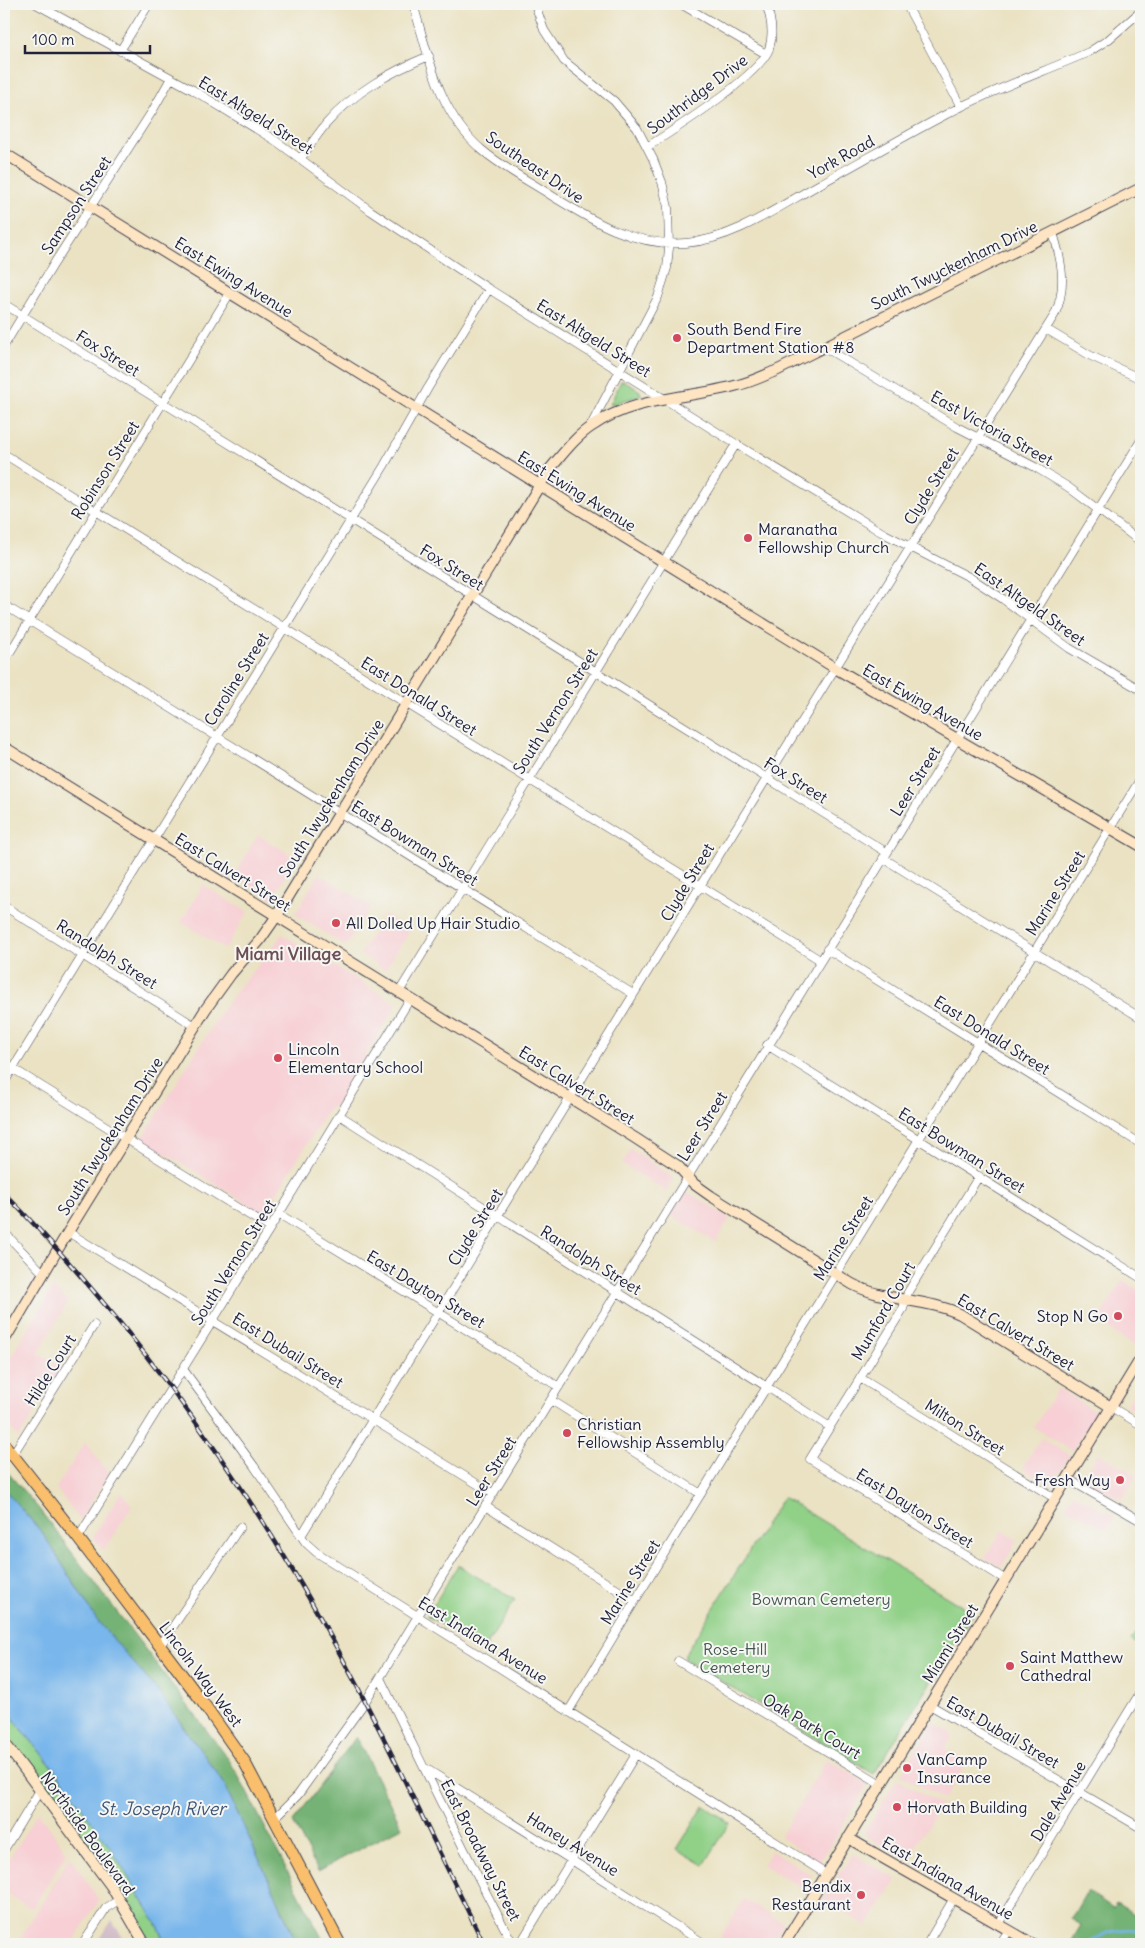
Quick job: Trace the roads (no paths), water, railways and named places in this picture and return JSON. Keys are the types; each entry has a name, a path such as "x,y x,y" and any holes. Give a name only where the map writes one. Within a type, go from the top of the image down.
{"main road":[{"name":"Lincoln Way West","path":"4,1444 160,1646 244,1761 340,1944"}],"street":[{"name":"East Altgeld Street","path":"36,4 171,78 276,141 379,216 489,289 736,444 883,533 971,578 1003,599 1069,648 1141,690"},
{"path":"120,51 149,4"},
{"name":"Southeast Drive","path":"413,4 437,83 450,113 470,139 492,158 602,225 633,237 669,243"},
{"path":"535,4 544,30 557,52 573,70 607,95 621,108 637,128 662,182 668,206 669,243 667,268 658,296 619,371"},
{"path":"681,4 766,54"},
{"name":"Southridge Drive","path":"647,148 758,66 766,54 772,34 766,4"},
{"path":"906,4 961,107"},
{"name":"York Road","path":"669,243 686,243 707,239 739,228 961,107 1088,52 1123,29 1141,11"},
{"path":"301,158 326,125 358,94 390,73 429,56"},
{"name":"Sampson Street","path":"4,346 91,206 141,130 171,78"},
{"name":"East Ewing Avenue","path":"4,153 835,668 1141,846"},
{"name":"South Twyckenham Drive","path":"590,426 637,404 739,385 778,370 1141,188"},
{"name":"Clyde Street","path":"301,1536 909,547 1055,314 1062,294 1061,263 1053,233"},
{"name":"Caroline Street","path":"4,1083 351,520 489,289"},
{"name":"Robinson Street","path":"4,662 230,293"},
{"name":"Fox Street","path":"4,304 767,778 1035,952 1141,1018"},
{"path":"1046,329 1091,356 1141,379"},
{"name":"East Victoria Street","path":"824,347 977,438 1035,467 1068,487 1141,542"},
{"name":"South Twyckenham Drive","path":"4,1342 68,1232 195,1026 231,974 260,940 276,916 540,486 561,456 590,426 619,371"},
{"name":"Leer Street","path":"275,1818 298,1795 380,1678 767,1045 1141,440"},
{"name":"South Vernon Street","path":"399,992 736,444"},
{"name":"East Donald Street","path":"4,454 820,960"},
{"name":"East Bowman Street","path":"4,605 634,994"},
{"name":"East Calvert Street","path":"4,747 660,1154 688,1175 694,1184 710,1196 837,1275 873,1294 934,1304 960,1314 1141,1425"},
{"name":"Marine Street","path":"568,1712 1141,778"},
{"name":"Randolph Street","path":"4,906 195,1026"},
{"name":"East Donald Street","path":"827,949 1141,1144"},
{"name":"South Vernon Street","path":"78,1538 410,999"},
{"name":"East Bowman Street","path":"767,1045 1141,1278"},
{"path":"4,1063 270,1228"},
{"name":"Randolph Street","path":"339,1115 830,1427"},
{"name":"Mumford Court","path":"810,1459 903,1309 908,1292 979,1176"},
{"name":"East Dayton Street","path":"279,1214 559,1387"},
{"path":"4,1232 44,1274"},
{"name":"East Dubail Street","path":"68,1232 492,1493"},
{"name":"Hilde Court","path":"13,1454 94,1325"},
{"name":"Miami Street","path":"784,1944 1141,1358"},
{"name":"East Indiana Avenue","path":"183,1369 248,1458 301,1536 316,1552 826,1874"},
{"name":"Milton Street","path":"860,1378 1056,1499"},
{"path":"550,1400 701,1494"},
{"name":"East Dayton Street","path":"810,1459 1006,1580"},
{"path":"1068,1479 1141,1521"},
{"path":"485,1506 635,1601"},
{"path":"160,1646 240,1527"},
{"name":"Oak Park Court","path":"678,1661 881,1784"},
{"name":"East Broadway Street","path":"380,1678 425,1768 441,1805 513,1944"},
{"name":"Dale Avenue","path":"999,1924 1141,1691"},
{"name":"East Dubail Street","path":"930,1705 1141,1828"},
{"name":"Northside Boulevard","path":"4,1742 69,1827 119,1900 145,1944"},
{"path":"520,1944 636,1754"},
{"name":"Haney Avenue","path":"425,1768 706,1944"},
{"path":"4,1850 40,1790"},
{"name":"East Indiana Avenue","path":"848,1838 1033,1944"},
{"path":"927,1944 954,1898"},
{"path":"83,1944 106,1908 119,1900"},
{"path":"1000,1944 1009,1930"}],"water":[{"name":"St. Joseph River","path":"4,1489 44,1535 96,1619 156,1689 222,1780 297,1944 167,1944 111,1849 59,1775 4,1707"}],"waterway":[{"path":"1087,1944 1099,1937 1120,1930 1141,1931"}],"railway":[{"path":"4,1193 82,1277 119,1321 189,1413 254,1508 312,1603 364,1699 484,1944"}],"place":[{"name":"South Bend Fire Department Station #8","path":"677,338"},
{"name":"Maranatha Fellowship Church","path":"748,538"},
{"name":"All Dolled Up Hair Studio","path":"336,923"},
{"name":"Lincoln Elementary School","path":"278,1058"},
{"name":"Stop N Go","path":"1118,1316"},
{"name":"Christian Fellowship Assembly","path":"567,1433"},
{"name":"Fresh Way","path":"1120,1480"},
{"name":"Saint Matthew Cathedral","path":"1010,1666"},
{"name":"VanCamp Insurance","path":"907,1768"},
{"name":"Horvath Building","path":"897,1807"},
{"name":"Bendix Restaurant","path":"861,1895"}],"district":[{"name":"Miami Village","path":"288,953"}],"park label":[{"name":"Bowman Cemetery","path":"821,1599"},
{"name":"Rose-Hill Cemetery","path":"735,1658"}]}
